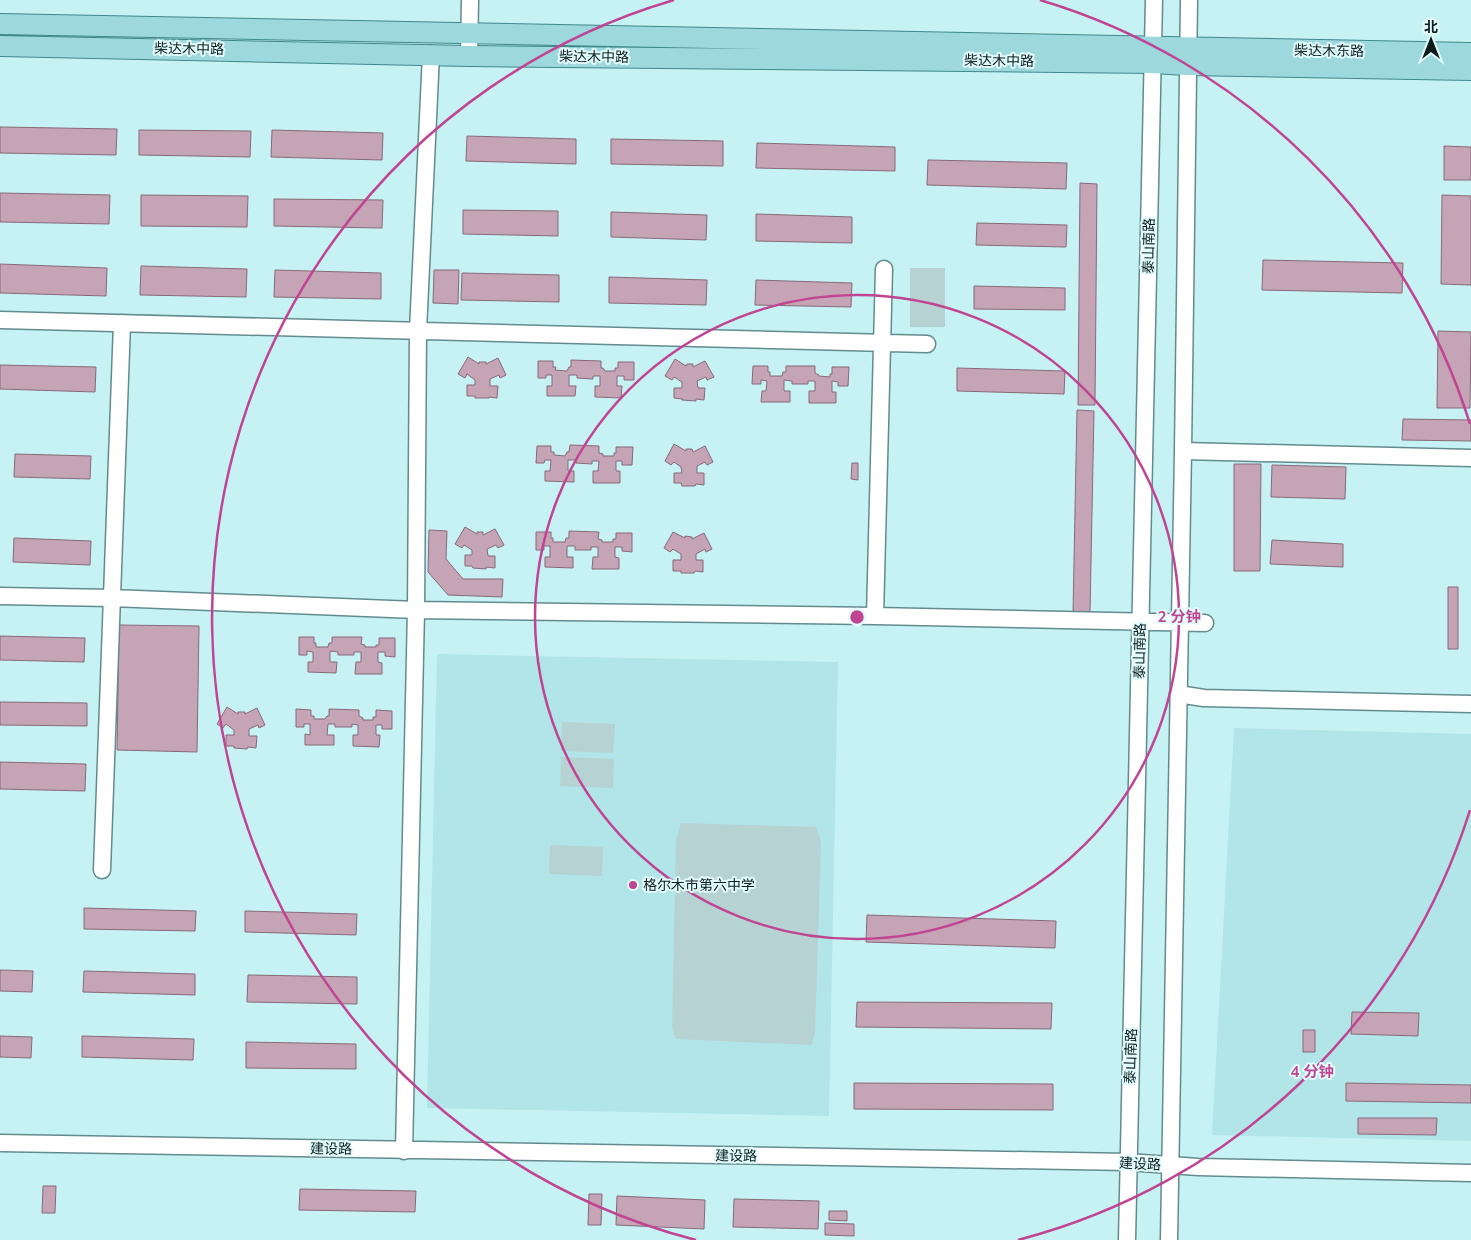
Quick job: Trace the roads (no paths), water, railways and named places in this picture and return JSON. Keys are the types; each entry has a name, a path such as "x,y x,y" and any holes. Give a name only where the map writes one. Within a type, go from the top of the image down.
{"main road":[{"name":"柴达木中路","path":"0,24 469,33 1187,56"},
{"name":"柴达木中路","path":"0,46 469,56 1153,54"},
{"name":"柴达木东路","path":"1187,56 1471,53"},
{"name":"柴达木东路","path":"1187,56 1471,70"}],"street":[{"path":"469,56 470,0"},
{"name":"泰山南路","path":"1127,1240 1154,0"},
{"path":"1169,1240 1183,451 1188,0"},
{"path":"404,1151 416,610 418,331 431,54"},
{"path":"875,616 884,269"},
{"path":"0,320 927,344"},
{"path":"102,870 122,323"},
{"path":"1183,451 1471,458"},
{"path":"0,596 112,598 416,610 875,616 1205,623"},
{"path":"1178,694 1204,698 1471,704"},
{"name":"建设路","path":"0,1143 1128,1162 1171,1166 1471,1173"}],"place":[{"name":"格尔木市第六中学","path":"633,885"}]}
